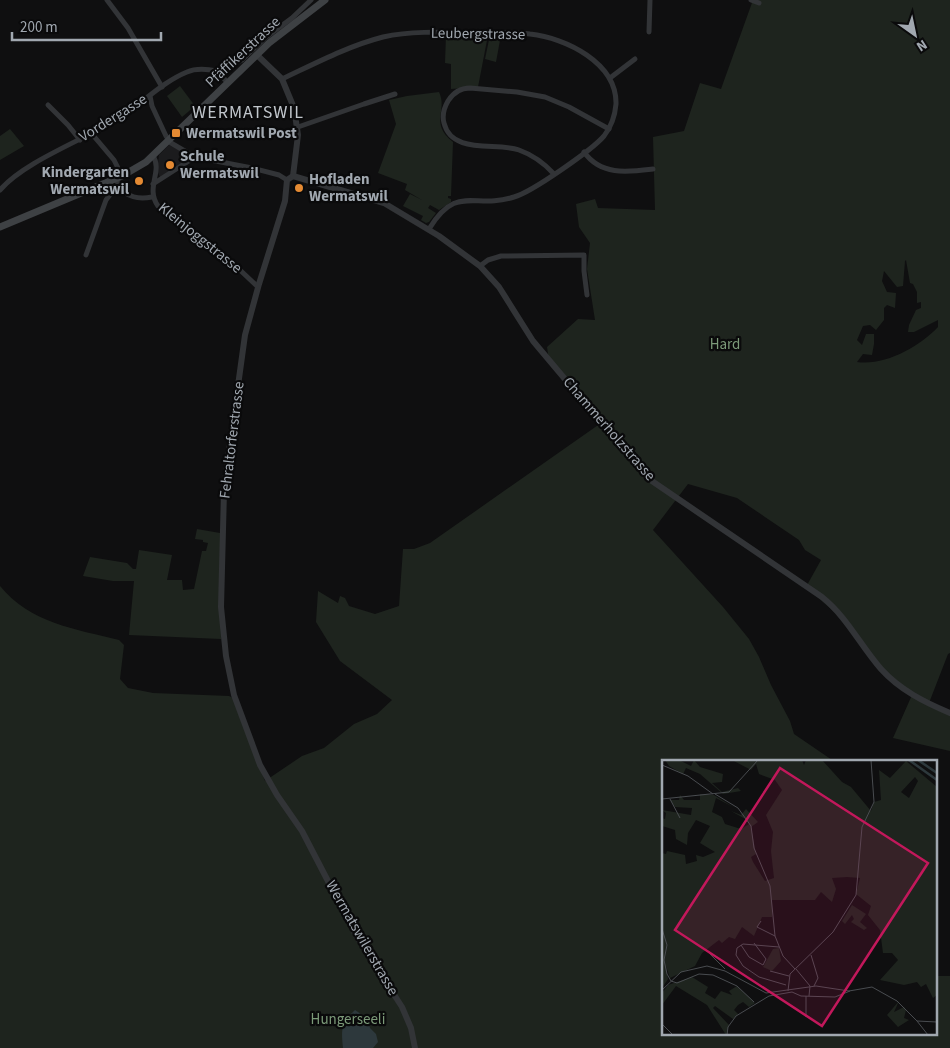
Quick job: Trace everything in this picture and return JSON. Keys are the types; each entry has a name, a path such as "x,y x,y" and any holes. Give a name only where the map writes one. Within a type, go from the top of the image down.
{"main road":[{"name":"Pfäffikerstrasse","path":"0,227 119,177 153,156 269,43 325,0"}],"street":[{"path":"107,0 128,28 162,86"},
{"path":"228,83 219,71 242,60 265,38 292,18 311,0"},
{"path":"649,32 650,0"},
{"path":"751,0 759,3"},
{"name":"Leubergstrasse","path":"282,79 356,46 383,37 411,33 446,32 519,33 547,38 570,46 587,56 603,68 610,78"},
{"name":"Fehraltorferstrasse","path":"257,55 282,79 294,108 298,128 298,146 285,201 258,287 243,345 226,473 222,623 234,695 256,755 272,787 302,831"},
{"path":"428,229 440,213 452,204 466,200 498,200 514,197 532,189 601,139 609,129 616,104 610,78 635,59"},
{"name":"Vordergasse","path":"0,190 27,169 114,122 162,86 190,71 219,71"},
{"path":"554,174 540,160 519,150 467,144 454,139 446,130 444,119 444,109 449,99 462,89 470,88 536,95 570,107 609,129"},
{"path":"298,128 395,94"},
{"path":"150,96 152,106 169,140"},
{"path":"140,103 152,106"},
{"path":"48,105 80,140"},
{"path":"92,134 114,160 120,187 136,198 152,197"},
{"name":"Chammerholzstrasse","path":"169,140 195,157 252,168 384,203 428,229 480,266 499,287 536,345 649,479 827,601 844,618 875,662 892,680 912,695 950,713"},
{"path":"584,152 598,165 612,170 623,172 653,169"},
{"name":"Kleinjoggstrasse","path":"153,156 156,164 152,197 158,206 258,287"},
{"path":"153,184 161,181 195,157"},
{"path":"155,174 161,181"},
{"path":"86,255 106,200 112,192 120,187"},
{"path":"480,266 488,260 501,256 584,255 587,295"},
{"name":"Wermatswilerstrasse","path":"302,831 357,937 406,1014 415,1048"}],"shaded area":[{"name":"Schule Wermatswil","path":"169,145 181,151 189,158 161,179 157,171 159,155"},
{"name":"Hungerseeli","path":"355,1010 367,1018 370,1028 376,1034 378,1042 373,1048 343,1048 343,1027"}],"green space":[{"name":"Hard","path":"753,0 950,0 950,653 929,703 950,712 950,751 893,738 912,695 892,680 849,625 806,587 821,560 805,550 799,540 737,498 688,484 653,530 723,607 749,639 790,721 794,734 832,760 662,760 662,1036 938,1036 938,976 950,976 950,1048 0,1048 0,586 25,608 54,623 119,640 124,645 120,679 128,688 153,693 229,696 233,698 265,781 302,756 324,748 354,724 377,714 392,700 340,661 316,622 318,591 338,603 340,596 345,598 349,606 375,614 399,606 403,549 414,549 430,543 601,423 549,360 547,347 578,319 595,320 587,269 590,243 579,227 576,204 595,199 598,208 655,210 653,137 684,131 700,83 721,89","holes":["906,260 910,283 913,284 917,292 917,303 921,302 921,308 916,310 908,332 914,332 938,320 938,327 901,354 879,361 857,362 863,354 872,355 874,344 874,334 866,334 862,345 857,340 863,326 870,325 876,330 884,320 884,308 887,305 895,308 896,293 887,292 882,281 884,271 897,287 903,286"]},
{"path":"446,35 488,35 478,87 451,89 451,64 445,63"},
{"path":"490,35 501,35 496,62 485,59"},
{"path":"180,86 195,106 182,117 167,96"},
{"path":"439,92 442,105 440,123 446,135 453,142 451,196 448,196 451,202 439,210 430,205 428,208 436,213 426,223 421,220 423,216 403,206 410,194 422,200 405,190 407,184 378,173 396,124 389,100"},
{"path":"10,129 24,146 0,160 0,136"},
{"path":"197,529 220,533 221,639 129,635 134,581 113,581 83,576 90,557 127,563 133,569 136,569 139,550 172,555 167,580 182,580 183,590 194,589 202,551 206,551 208,543 195,539"}],"place":[{"name":"Wermatswil Post","path":"176,133"},
{"name":"Schule Wermatswil","path":"170,165"},
{"name":"Kindergarten Wermatswil","path":"139,181"},
{"name":"Hofladen Wermatswil","path":"299,188"}],"district":[{"name":"WERMATSWIL","path":"248,112"}]}
